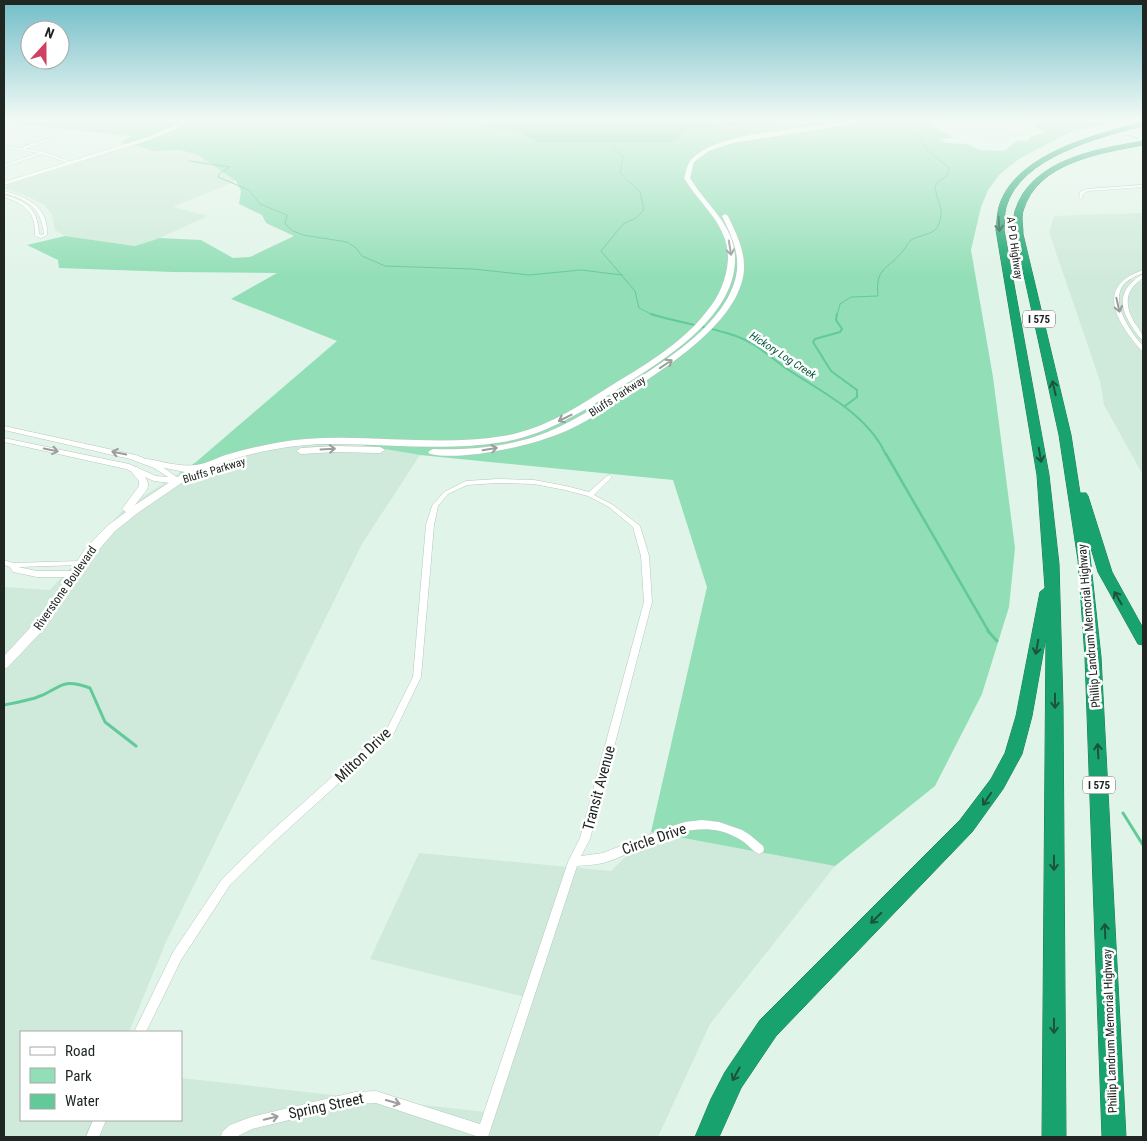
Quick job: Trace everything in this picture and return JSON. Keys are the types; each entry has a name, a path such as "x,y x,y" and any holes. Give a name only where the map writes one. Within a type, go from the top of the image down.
{"highway":[{"name":"A P D Highway","path":"1028,172 1020,178 1002,201 999,214 1000,230 1043,476 1052,564"},
{"name":"Phillip Landrum Memorial Highway","path":"1050,172 1030,188 1019,209 1019,234 1065,435 1085,560 1093,657 1114,1137"},
{"path":"1065,435 1105,572 1143,640"},
{"path":"706,1137 737,1072 768,1028 966,826 998,784 1013,754 1024,716 1052,564"},
{"name":"I 575","path":"1052,564 1055,706 1054,1137"}],"main road":[{"name":"Bluffs Parkway","path":"178,481 192,471 209,464 240,454 279,446 340,441 453,453 516,444 571,426 672,360 718,320 732,297 740,272 741,262 737,236 723,213 691,185 687,178 687,172"},
{"name":"Bluffs Parkway","path":"178,481 272,454 379,446 476,443 508,438 537,430 568,418 657,361 707,318 720,298 732,261 730,243 697,182 695,172"},
{"path":"621,383 631,387"},
{"path":"148,462 181,470 209,464"},
{"path":"116,522 144,486 144,481 134,469"},
{"name":"Riverstone Boulevard","path":"4,664 48,614 80,563 116,522 149,498 178,481"}],"street":[{"path":"4,183 36,172"},
{"path":"1081,198 1081,193 1087,190 1143,186"},
{"path":"4,194 24,199 38,209 44,218 46,234 41,237 37,235 38,220 33,211 4,194"},
{"path":"1143,271 1125,279 1118,287 1116,296 1121,318 1130,334 1143,349"},
{"path":"1143,276 1130,284 1124,298 1130,320 1143,338"},
{"path":"4,428 129,455 168,472 178,481"},
{"path":"4,440 134,469 154,478 178,481"},
{"path":"590,496 609,477"},
{"name":"Milton Drive","path":"140,1031 176,956 226,882 270,839 391,730 417,677 430,525 435,506 446,493 466,483 497,481 548,485"},
{"name":"Transit Avenue","path":"483,1135 573,862 585,839 648,602 645,556 636,526 612,506 590,496 548,485"},
{"path":"4,562 13,565 80,563"},
{"path":"13,565 16,570 30,573 73,574"},
{"name":"Circle Drive","path":"573,862 603,858 652,837 686,826 715,825 739,833 759,849"},
{"name":"Spring Street","path":"227,1137 234,1130 251,1123 366,1097 392,1101 483,1135"},
{"path":"92,1137 100,1121"}],"shaded area":[{"path":"48,172 223,172 236,181 173,207 208,216 160,238 135,246 65,236 55,230 52,215 45,205 4,188 7,185"},
{"path":"1143,213 1143,273 1131,279 1143,282 1143,475 1104,405 1100,381 1049,232 1054,216"},
{"path":"355,444 420,455 362,544 166,942 129,1031 20,1031 20,1121 182,1121 182,1078 486,1112 525,997 370,959 419,853 611,871 651,832 835,866 710,1024 658,1137 4,1137 4,587 50,590 124,509 178,474 249,452 291,445"}],"green space":[{"path":"223,172 1002,172 988,190 981,207 971,250 993,377 1015,548 1009,607 982,694 935,786 835,866 651,832 707,587 673,480 420,455 355,444 291,445 249,452 178,474 196,462 337,341 231,299 277,273 59,268 58,260 27,245 65,236 135,246 160,238 201,240 233,258 250,257 294,236 266,223 262,215 239,204 241,191 236,181"}],"waterway":[{"path":"221,172 218,177 249,190 260,204 287,215 285,224 293,231 303,235 347,242 356,248 362,256 385,266 473,269 529,275 581,270 621,275"},
{"name":"Hickory Log Creek","path":"620,172 640,192 644,210 636,218 623,224 601,251 621,275"},
{"path":"837,316 840,304 851,297 878,296 878,280 883,270 897,258 910,241 936,229 940,220 941,210 935,186 946,177 948,172"},
{"name":"Hickory Log Creek","path":"621,275 635,291 639,308 651,314"},
{"name":"Hickory Log Creek","path":"651,314 736,336 750,342 856,416 868,428 886,455"},
{"name":"Hickory Log Creek","path":"651,314 655,316"},
{"path":"837,314 836,320 842,329 840,332 815,339 813,342 831,371 857,390 857,397 845,406"},
{"name":"Hickory Log Creek","path":"886,454 989,632"},
{"name":"Hickory Log Creek","path":"988,631 997,641"},
{"path":"4,705 44,695 66,684 90,688 105,722 136,746"},
{"name":"Hickory Log Creek","path":"1123,813 1143,845"}]}
